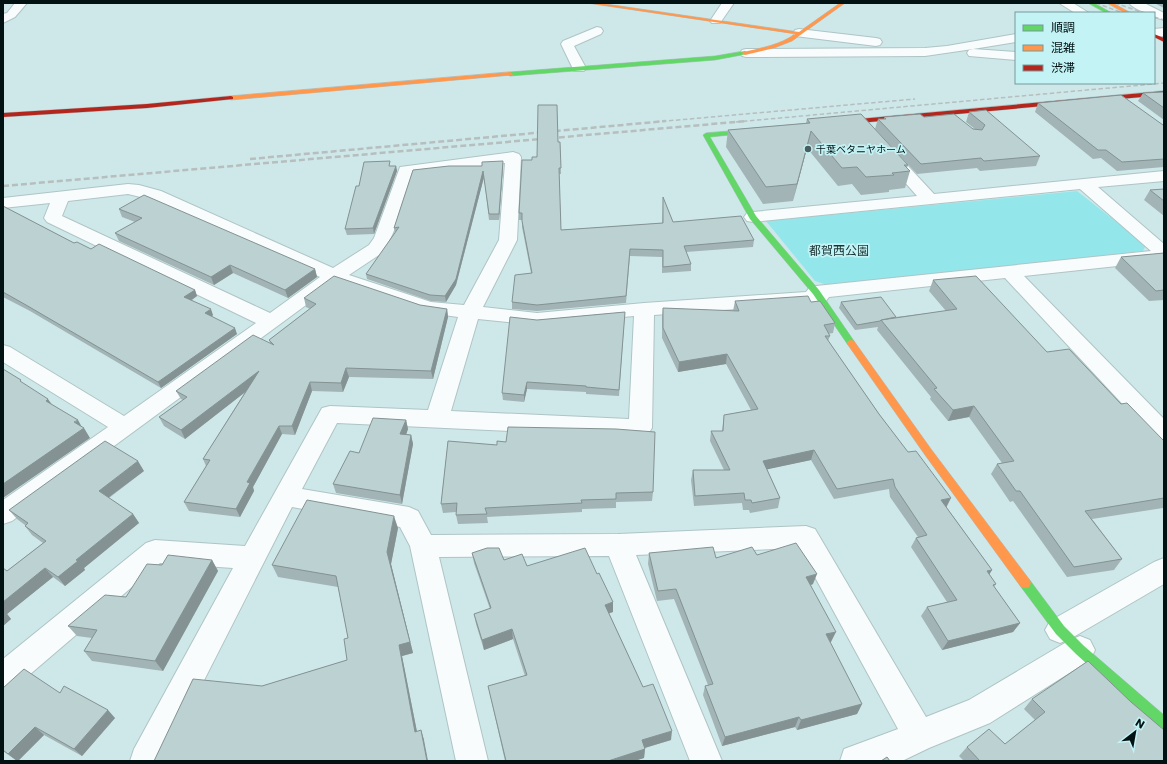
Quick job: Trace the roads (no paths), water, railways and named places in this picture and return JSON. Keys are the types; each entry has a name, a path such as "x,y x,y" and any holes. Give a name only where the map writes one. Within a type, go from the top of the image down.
{"street":[{"path":"3,19 11,15 21,3"},
{"path":"589,3 799,33 947,50 1015,56"},
{"path":"716,21 728,3"},
{"path":"3,115 147,106 579,68 715,58 772,47 790,40 843,3"},
{"path":"1065,3 1081,12"},
{"path":"1090,3 1108,12"},
{"path":"1109,3 1127,12"},
{"path":"1135,3 1154,12"},
{"path":"1155,26 1164,31"},
{"path":"579,68 567,44 597,31"},
{"path":"1155,35 1164,40"},
{"path":"746,53 895,54 947,50 1015,38"},
{"path":"828,124 868,133 1121,97 1164,93"},
{"path":"1121,97 1139,111"},
{"path":"767,130 706,136 753,218 817,294 928,452 1070,640 1164,724"},
{"path":"868,133 930,200"},
{"path":"3,514 334,276 376,249 383,238 406,170 514,157 508,240 470,312 437,419"},
{"path":"753,218 1164,176"},
{"path":"1084,184 1164,254"},
{"path":"3,202 128,189 139,190 155,195 334,276 429,308 537,320 817,294 1164,254"},
{"path":"61,197 52,218 271,322"},
{"path":"1010,272 1164,434"},
{"path":"146,761 252,558 330,414 640,428 644,309"},
{"path":"3,352 125,427"},
{"path":"285,496 409,518 423,546 472,761"},
{"path":"423,546 618,545 806,537 906,748"},
{"path":"618,545 706,761"},
{"path":"3,678 155,551 252,558"},
{"path":"856,761 906,748 979,712 1070,640 1164,570"}],"railway":[{"path":"1096,3 1120,12"},
{"path":"1115,3 1141,12"},
{"path":"1155,17 1164,20"},
{"path":"1155,84 1164,83"},
{"path":"746,121 1153,84"},
{"path":"657,122 915,99"},
{"path":"657,122 666,121"},
{"path":"3,186 746,121"},
{"path":"736,122 746,121"},
{"path":"250,159 657,122"}],"place":[{"name":"千葉ベタニヤホーム","path":"808,149"}],"park label":[{"name":"都賀西公園","path":"839,250"}]}
